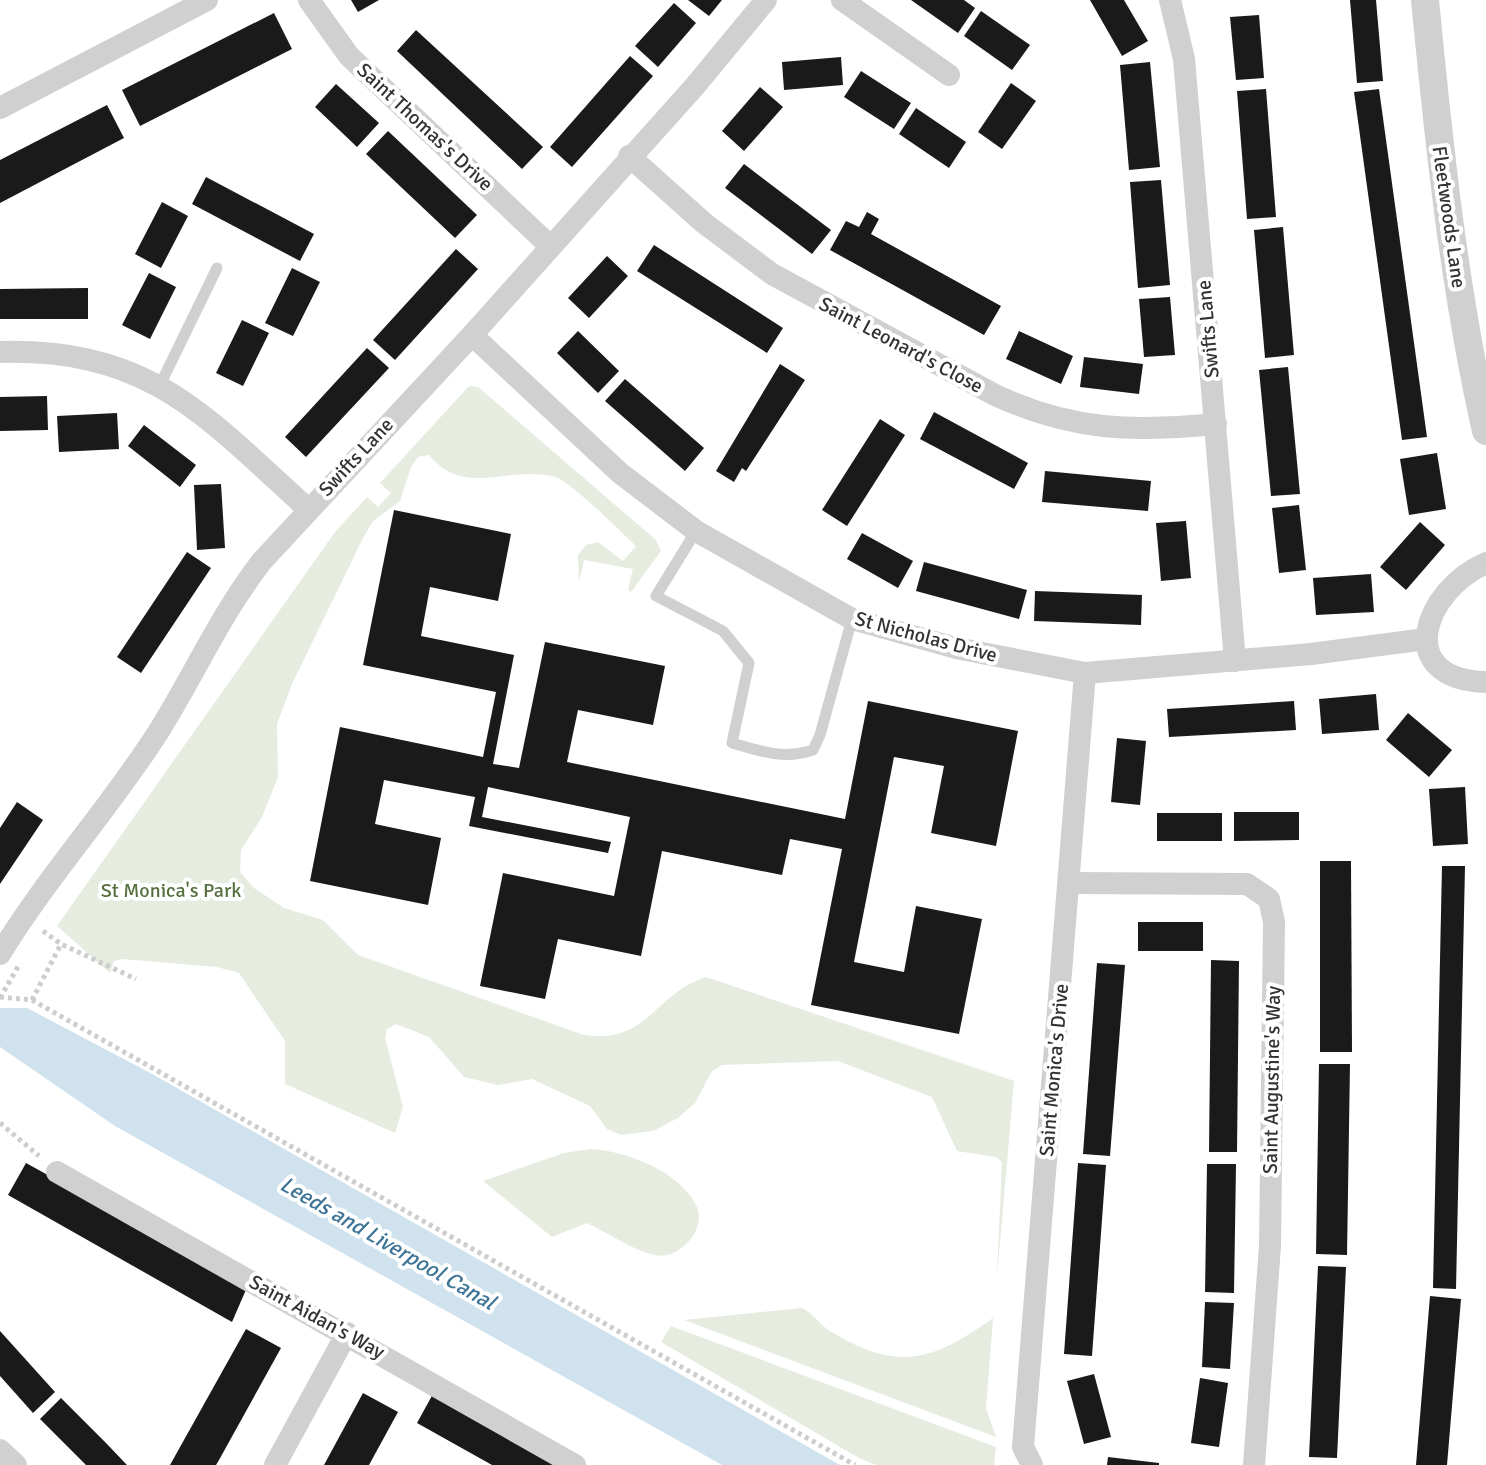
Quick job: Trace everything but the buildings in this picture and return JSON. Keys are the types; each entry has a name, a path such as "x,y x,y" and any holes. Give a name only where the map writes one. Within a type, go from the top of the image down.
{"street":[{"path":"0,108 207,0"},
{"name":"Saint Thomas's Drive","path":"309,0 349,56 550,246"},
{"name":"Swifts Lane","path":"10,959 21,920 157,734 234,597 308,509 472,335 629,156 695,86 766,0"},
{"path":"842,0 949,75"},
{"name":"Swifts Lane","path":"1170,0 1184,59 1235,661"},
{"name":"Fleetwoods Lane","path":"1425,0 1438,135 1455,260 1469,353 1486,431"},
{"name":"Saint Leonard's Close","path":"629,156 738,251 772,274 1027,410 1091,427 1126,430 1216,424"},
{"name":"St Nicholas Drive","path":"472,335 620,473 696,531 852,619 956,648 1085,673 1235,661 1426,639"},
{"path":"0,352 69,353 122,368 160,385 212,423 308,509"},
{"path":"1486,563 1464,576 1442,598 1427,624 1426,639 1430,658 1438,670 1464,681 1486,682"},
{"name":"Saint Monica's Drive","path":"1032,1465 1023,1447 1085,673"},
{"name":"Saint Augustine's Way","path":"1069,883 1247,884 1269,899 1274,922 1270,1246 1254,1465"},
{"name":"Saint Aidan's Way","path":"57,1172 347,1333 575,1465"},
{"path":"275,1465 347,1333"},
{"path":"0,1450 16,1465"}],"lane":[{"path":"160,385 217,268"},
{"path":"696,531 656,596 723,631 749,663 732,743 770,754 796,756 813,750 820,735 852,619"}],"path":[{"path":"21,920 61,944 136,979"},
{"path":"32,1000 61,944"},
{"path":"10,959 0,998 32,1000 855,1465"},
{"path":"0,1123 57,1172"}],"green space":[{"name":"St Monica's Park","path":"469,386 478,387 656,540 661,551 631,592 628,590 633,569 584,560 579,582 578,555 586,545 598,542 623,561 636,546 573,488 556,477 538,474 488,478 458,475 443,468 429,455 418,457 411,467 400,501 373,521 362,540 292,684 277,724 278,777 262,817 241,850 240,872 254,888 284,908 323,920 358,955 584,1035 606,1036 623,1032 650,1016 674,994 706,977 1014,1081 997,1278 1002,1162 996,1157 957,1151 932,1097 838,1061 722,1065 712,1071 695,1103 678,1118 653,1131 621,1135 607,1129 590,1106 532,1079 498,1085 464,1077 429,1037 396,1024 387,1029 385,1038 403,1107 395,1133 285,1084 285,1041 239,973 217,967 122,959 114,961 110,973 57,926 335,532 367,497 378,507 391,493 380,483"},
{"path":"591,1149 635,1159 677,1182 688,1193 699,1214 695,1233 689,1241 663,1256 637,1249 587,1223 552,1237 483,1181 564,1153"},
{"path":"802,1308 830,1331 854,1344 895,1357 932,1352 993,1318 986,1408 996,1437 684,1320"},
{"path":"671,1326 996,1447 994,1465 876,1465 859,1458 661,1342"}],"water":[{"name":"Leeds and Liverpool Canal","path":"0,1008 27,1008 154,1075 840,1465 722,1465 115,1126 0,1047"}]}
